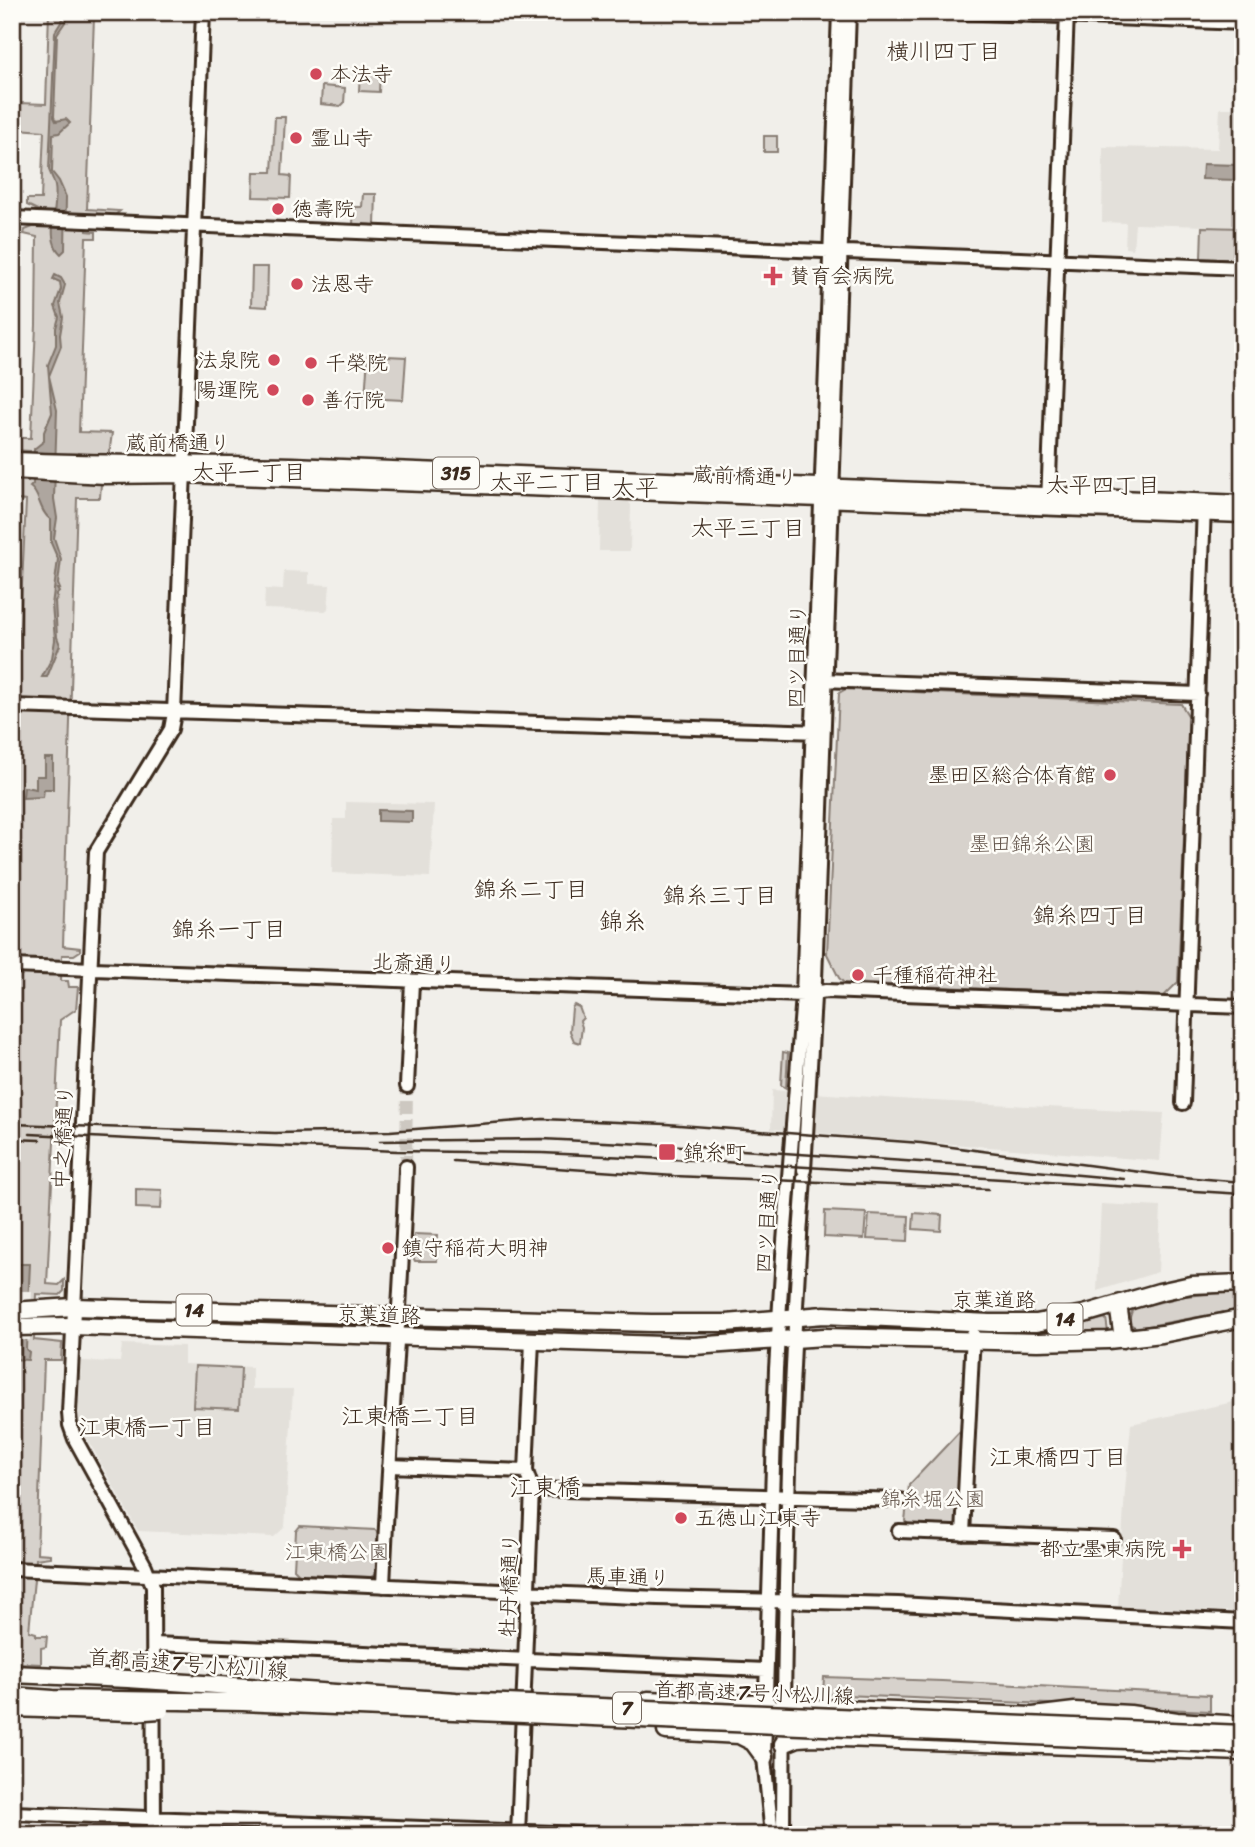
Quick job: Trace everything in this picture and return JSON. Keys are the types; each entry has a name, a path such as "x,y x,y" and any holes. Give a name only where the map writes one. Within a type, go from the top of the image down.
{"highway":[{"name":"京葉道路","path":"12,1311 73,1307 651,1323 726,1323 790,1313 973,1323 1036,1323 1072,1317 1191,1285 1243,1283"},
{"path":"1118,1304 1123,1339"},
{"name":"京葉道路","path":"795,1339 1123,1339 1243,1318"},
{"name":"京葉道路","path":"12,1327 72,1326 694,1346 778,1341"},
{"name":"14","path":"778,1341 795,1339"},
{"name":"首都高速7号小松川線","path":"12,1674 470,1702 1243,1734"},
{"path":"12,1685 152,1691 243,1702"},
{"path":"300,1693 323,1689 379,1690 1033,1716 1086,1712 1243,1726"},
{"name":"首都高速7号小松川線","path":"12,1696 243,1702 1243,1745"},
{"path":"12,1708 132,1712 243,1702"},
{"path":"268,1705 319,1714 765,1735"},
{"path":"775,1707 803,1725 845,1726 917,1741"},
{"path":"739,1735 753,1742 764,1757"},
{"path":"783,1744 798,1738 814,1737 1243,1752"}],"main road":[{"name":"315","path":"12,460 22,467"},
{"name":"蔵前橋通り","path":"22,467 79,468 115,464 1048,502 1204,507 1243,503"},
{"name":"蔵前橋通り","path":"1204,507 1243,515"}],"street":[{"path":"174,713 203,12"},
{"name":"四ツ目通り","path":"836,252 839,12"},
{"name":"四ツ目通り","path":"790,1313 804,1174 836,252 849,12"},
{"path":"957,12 1067,14 1243,23"},
{"path":"1048,502 1067,14"},
{"path":"12,218 1243,268"},
{"path":"1183,1103 1204,507"},
{"path":"821,680 1198,694"},
{"path":"15,707 819,732"},
{"name":"中之橋通り","path":"150,1576 70,1425 72,1326 96,852 171,729 174,713"},
{"name":"北斎通り","path":"12,966 412,982 809,995 826,991 1243,1007"},
{"path":"407,1086 412,982"},
{"name":"四ツ目通り","path":"790,1313 780,1300 809,995"},
{"path":"383,1586 400,1315 406,1167"},
{"path":"772,1835 764,1757 765,1735 775,1707 785,1602 795,1339 790,1313"},
{"path":"783,1835 783,1744 766,1670 778,1341 790,1313"},
{"path":"963,1534 973,1323"},
{"name":"牡丹橋通り","path":"518,1833 532,1489 526,1471 532,1341"},
{"path":"389,1466 526,1471"},
{"path":"532,1489 900,1500"},
{"path":"900,1531 1114,1539"},
{"name":"馬車通り","path":"12,1569 528,1592 898,1604 1243,1622"},
{"path":"150,1576 154,1592 154,1835"},
{"path":"154,1644 766,1670"},
{"path":"18,1813 611,1835"}],"shaded area":[{"path":"63,12 72,12 57,34 54,117 56,121 66,119 70,123 59,133 53,134 52,172 66,197 65,250 61,254 53,240 56,194 49,170 55,32 63,19"},
{"path":"1220,108 1243,108 1243,227 1135,224 1133,249 1125,248 1126,223 1102,222 1103,147 1218,149"},
{"path":"1203,164 1238,165 1237,180 1202,179"},
{"path":"55,275 61,278 65,285 60,303 63,317 61,346 49,376 57,410 54,499 57,518 54,538 61,559 58,584 60,589 57,589 59,592 55,601 60,645 47,677 42,677 52,658 55,640 52,605 58,559 51,543 51,520 30,487 33,484 34,449 44,441 44,432 52,413 48,365 56,345 59,317 55,306 61,289 60,282 53,279"},
{"path":"600,500 628,501 631,505 630,551 599,551"},
{"path":"284,571 309,572 309,584 330,585 328,609 264,609 265,589 283,590"},
{"path":"45,758 53,758 53,789 44,789 43,797 23,798 24,787 36,789 36,776 45,776"},
{"path":"346,802 434,804 430,877 332,873 333,819 346,819"},
{"path":"378,810 412,811 412,822 378,821"},
{"path":"772,1090 1164,1113 1160,1161 771,1129"},
{"path":"1101,1204 1161,1207 1158,1272 1097,1291"},
{"path":"18,1264 30,1264 26,1349 29,1352 28,1360 12,1359 12,1276 14,1267"},
{"path":"122,1344 184,1346 184,1364 252,1367 252,1389 293,1389 285,1527 274,1537 138,1531 78,1422 81,1361 120,1362"},
{"name":"都立墨東病院","path":"1243,1400 1243,1612 1118,1607 1131,1424"},
{"path":"12,1712 17,1712 15,1798 20,1799 19,1833 14,1835"}],"green space":[{"path":"49,12 130,12 130,18 94,17 87,209 120,211 115,215 87,215 87,231 96,232 96,238 86,238 79,432 112,433 109,455 78,453 77,482 101,484 100,498 77,498 63,946 80,948 80,951 74,955 62,955 61,981 68,981 69,987 78,987 76,1009 60,1020 47,1284 59,1285 64,1280 64,1291 60,1295 36,1294 34,1340 62,1343 61,1360 44,1360 37,1553 50,1554 50,1557 36,1559 29,1631 36,1633 36,1636 47,1636 46,1647 41,1648 41,1664 21,1663 20,1668 12,1668 12,791 26,501 17,500 17,496 12,495 12,481 28,481 30,451 12,450 12,438 31,438 37,237 24,234 25,230 38,225 40,211 27,205 27,199 41,199 44,131 18,129 19,103 46,104"},
{"path":"360,70 380,71 379,92 359,91"},
{"path":"322,86 345,88 344,103 341,106 321,104"},
{"path":"275,117 285,117 282,175 291,176 290,198 253,197 254,172 272,172"},
{"path":"764,136 777,136 777,152 764,152"},
{"path":"363,194 376,194 375,225 353,224 354,207 362,207"},
{"path":"1202,227 1243,228 1243,260 1201,258"},
{"path":"252,267 268,267 267,307 251,306"},
{"path":"368,355 406,357 403,400 365,398"},
{"name":"墨田錦糸公園","path":"846,689 1181,704 1189,717 1178,982 1164,996 844,983 827,954 839,693"},
{"path":"574,1005 579,1007 583,1018 580,1021 580,1043 574,1041 570,1031"},
{"path":"783,1052 788,1053 786,1088 781,1085"},
{"path":"136,1189 162,1190 161,1209 136,1208"},
{"path":"825,1211 866,1213 864,1239 824,1237"},
{"path":"914,1213 942,1215 941,1231 913,1229"},
{"path":"869,1214 909,1216 908,1241 867,1239"},
{"path":"414,1234 438,1235 437,1261 415,1261"},
{"path":"1233,1292 1243,1297 1243,1309 1137,1328 1130,1324 1132,1311 1136,1308 1185,1296"},
{"path":"99,1316 306,1318 373,1325 373,1329 164,1323 151,1320 99,1319"},
{"path":"1106,1318 1108,1332 1040,1335 1040,1331"},
{"path":"426,1322 511,1326 511,1334 426,1326"},
{"path":"520,1326 569,1331 612,1331 612,1337 520,1334"},
{"path":"195,1366 241,1368 239,1409 193,1407"},
{"name":"錦糸堀公園","path":"963,1428 958,1529 910,1526 905,1521 909,1485"},
{"name":"江東橋公園","path":"300,1526 375,1530 380,1535 378,1573 372,1577 299,1574 294,1569 296,1531"},
{"path":"824,1677 1210,1695 1210,1711 823,1694"}],"pier":[{"path":"12,1291 32,1291 30,1340 12,1340"}],"tunnel":[{"path":"406,1167 407,1086"}],"railway":[{"path":"12,1124 275,1133 390,1131 543,1119 666,1124 921,1143 1171,1176 1243,1182"},
{"path":"30,1134 397,1151 542,1153 692,1160 1243,1194"},
{"path":"12,1139 40,1140"},
{"path":"380,1141 542,1139 666,1145 980,1166 1124,1179"},
{"path":"453,1161 674,1176 988,1189"}],"place":[{"name":"本法寺","path":"316,74"},
{"name":"霊山寺","path":"296,138"},
{"name":"徳壽院","path":"278,209"},
{"name":"賛育会病院","path":"773,276"},
{"name":"法恩寺","path":"297,284"},
{"name":"法泉院","path":"274,360"},
{"name":"千榮院","path":"311,363"},
{"name":"陽運院","path":"273,390"},
{"name":"善行院","path":"308,400"},
{"name":"墨田区総合体育館","path":"1110,775"},
{"name":"千種稲荷神社","path":"858,975"},
{"name":"錦糸町","path":"667,1152"},
{"name":"鎮守稲荷大明神","path":"388,1248"},
{"name":"五徳山江東寺","path":"681,1518"},
{"name":"都立墨東病院","path":"1182,1549"}],"district":[{"name":"横川四丁目","path":"944,51"},
{"name":"太平一丁目","path":"249,472"},
{"name":"太平二丁目","path":"547,482"},
{"name":"太平四丁目","path":"1103,485"},
{"name":"太平","path":"635,488"},
{"name":"太平三丁目","path":"748,528"},
{"name":"錦糸二丁目","path":"531,889"},
{"name":"錦糸三丁目","path":"720,895"},
{"name":"錦糸四丁目","path":"1090,915"},
{"name":"錦糸","path":"623,921"},
{"name":"錦糸一丁目","path":"229,929"},
{"name":"江東橋二丁目","path":"410,1416"},
{"name":"江東橋一丁目","path":"147,1427"},
{"name":"江東橋四丁目","path":"1058,1457"},
{"name":"江東橋","path":"545,1487"}]}
